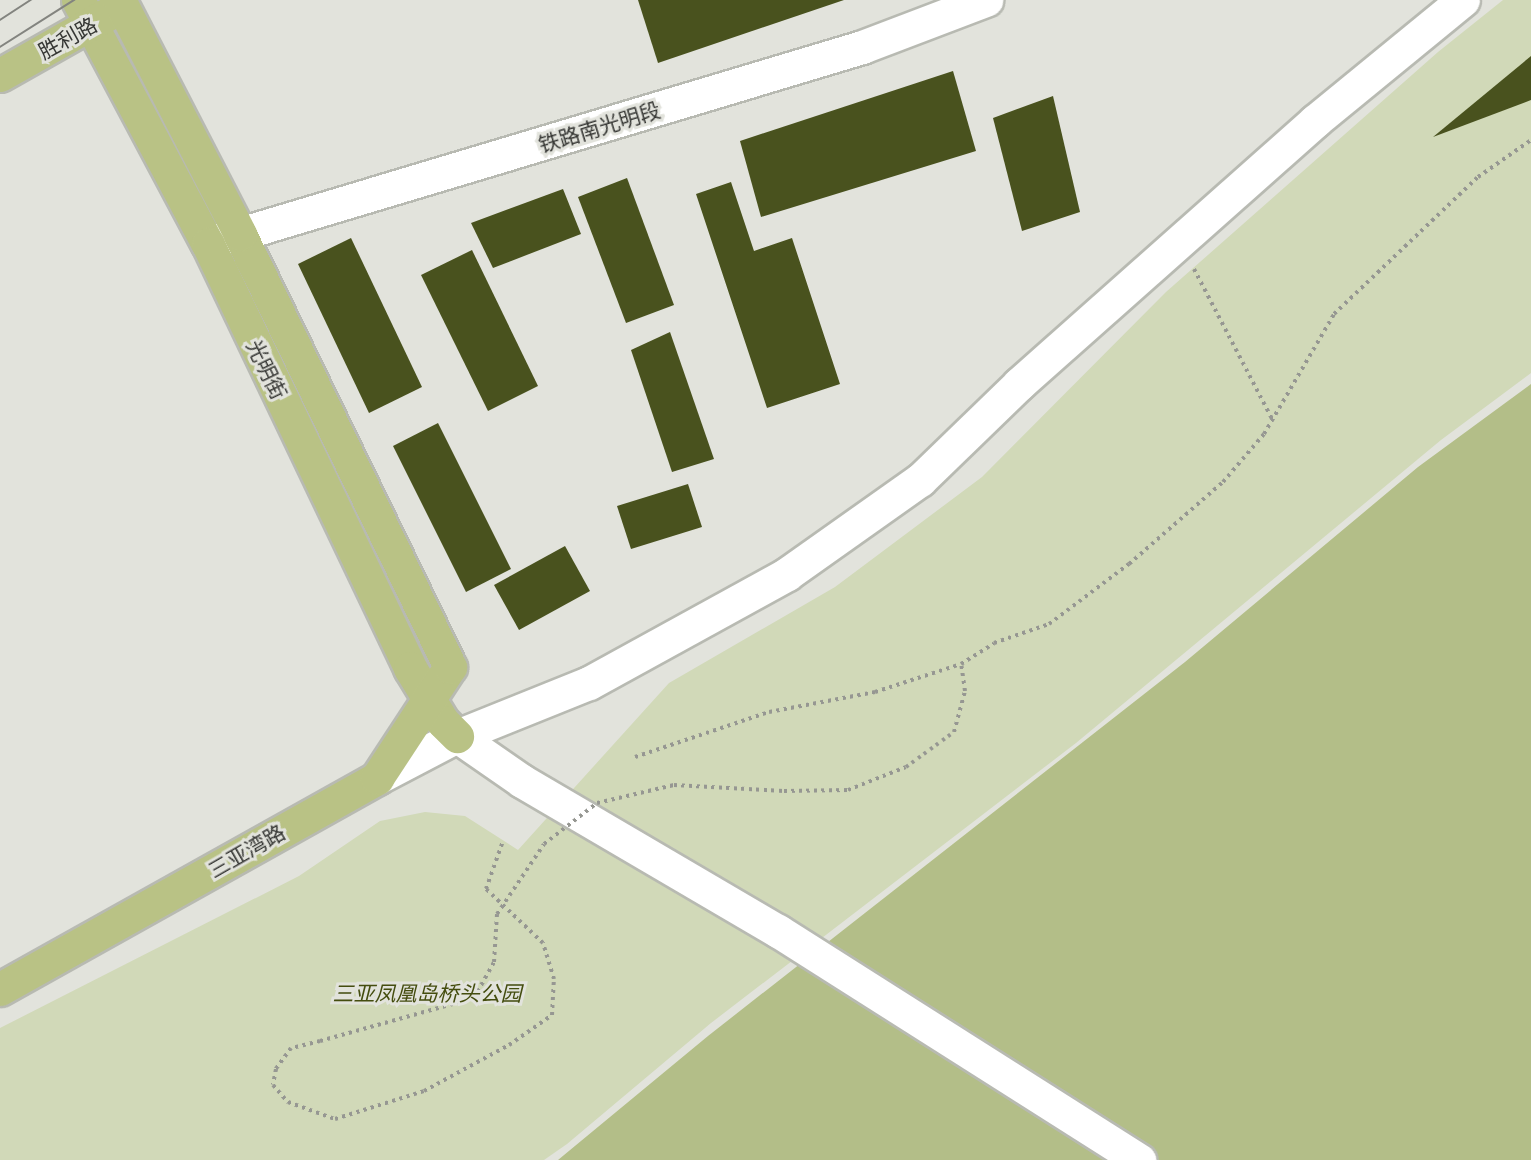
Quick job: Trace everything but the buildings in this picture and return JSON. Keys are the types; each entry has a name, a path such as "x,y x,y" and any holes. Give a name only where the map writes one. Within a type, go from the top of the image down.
{"main road":[{"name":"光明街","path":"125,2 450,667"},
{"name":"胜利路","path":"0,75 84,12 125,2"},
{"name":"光明街","path":"84,12 208,244 410,668 430,702 457,736"},
{"name":"三亚湾路","path":"0,989 377,778 430,702 450,667"}],"street":[{"name":"铁路南光明段","path":"208,244 862,47 986,0"},
{"path":"377,778 457,736 576,690 787,574 920,480 1018,384 1219,206 1463,0"},
{"path":"457,736 522,781 778,931 1139,1160"}],"path":[{"path":"635,757 732,722 875,692 961,664 994,643 1049,624 1129,564 1223,482 1272,419 1334,314 1478,177 1531,140"},
{"path":"1193,268 1272,419"},
{"path":"503,841 486,889 543,943 554,979 552,1016 509,1045 424,1091 334,1119 288,1102 273,1085 276,1069 291,1048 474,998 494,962 497,914 544,844 597,803 674,785 784,791 848,790 906,767 954,732 965,692 961,664"}],"green space":[{"name":"三亚凤凰岛桥头公园","path":"1503,0 1531,0 1531,373 1441,440 1076,743 711,1023 567,1144 544,1160 0,1160 0,1028 299,876 380,821 425,812 465,816 518,850 669,683 835,587 982,477 1166,292 1438,52"}],"shaded area":[{"path":"1531,384 1531,1160 558,1160 708,1036 1185,662 1418,467"}],"tram line":[{"path":"0,20 31,0"},
{"path":"0,47 74,0"}]}
